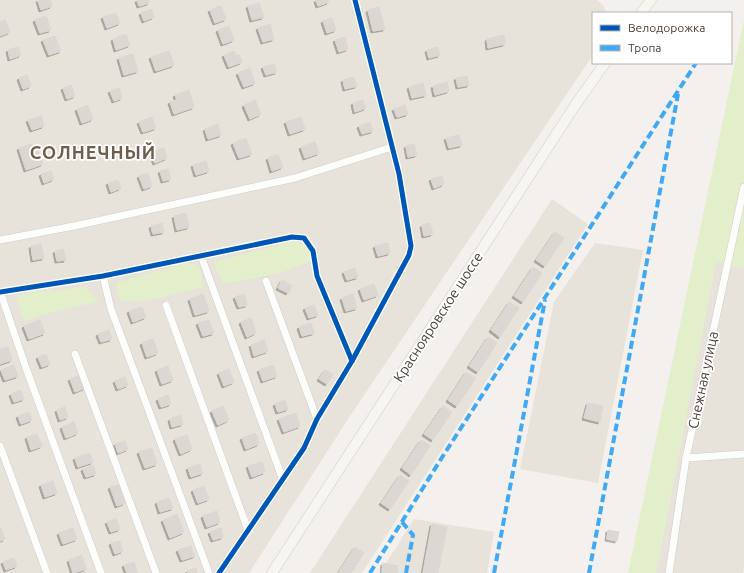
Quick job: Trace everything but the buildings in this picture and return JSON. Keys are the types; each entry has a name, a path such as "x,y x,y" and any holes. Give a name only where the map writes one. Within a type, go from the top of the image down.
{"street":[{"path":"219,573 304,448 317,419 352,360 409,255 411,246 399,174 355,0"},
{"path":"642,12 650,0"},
{"name":"Краснояровское шоссе","path":"272,573 571,111 604,64"},
{"path":"0,240 74,226 295,178 392,147"},
{"name":"Снежная улица","path":"669,573 686,458 744,188"},
{"path":"101,573 28,375 0,292 103,276 292,237 304,238 313,250 317,276 352,360"},
{"path":"201,256 283,480"},
{"path":"103,276 111,309 209,573"},
{"path":"266,282 317,419"},
{"path":"166,305 248,530"},
{"path":"75,354 156,573"},
{"path":"0,446 47,573"},
{"path":"686,458 744,454"}],"shaded area":[{"path":"0,0 597,0 603,5 606,12 592,12 592,56 350,416 249,573 0,573"},
{"path":"552,199 588,224 362,573 310,573"},
{"path":"595,243 643,250 598,483 520,469 554,302"},
{"path":"716,261 744,268 744,569 743,573 656,573"},
{"path":"414,519 494,532 487,573 380,573"}],"green space":[{"path":"744,20 744,268 716,262 656,573 628,573"},
{"path":"294,241 307,246 311,261 277,274 223,284 213,262"},
{"path":"186,263 194,264 200,269 204,287 145,301 120,301 116,283"},
{"path":"85,286 100,302 68,308 24,321 15,297 34,291 61,290"}],"marked path":[{"path":"370,573 441,459 695,64"},
{"path":"589,573 678,94"},
{"path":"494,573 545,300"},
{"path":"402,522 413,535 406,573"}],"cycle path":[{"path":"219,573 304,448 317,419 352,361 409,255 411,246 399,174 355,0"},
{"path":"0,292 103,276 292,237 304,238 313,251 317,276 352,361"}],"district":[{"name":"СОЛНЕЧНЫЙ","path":"93,152"}]}
